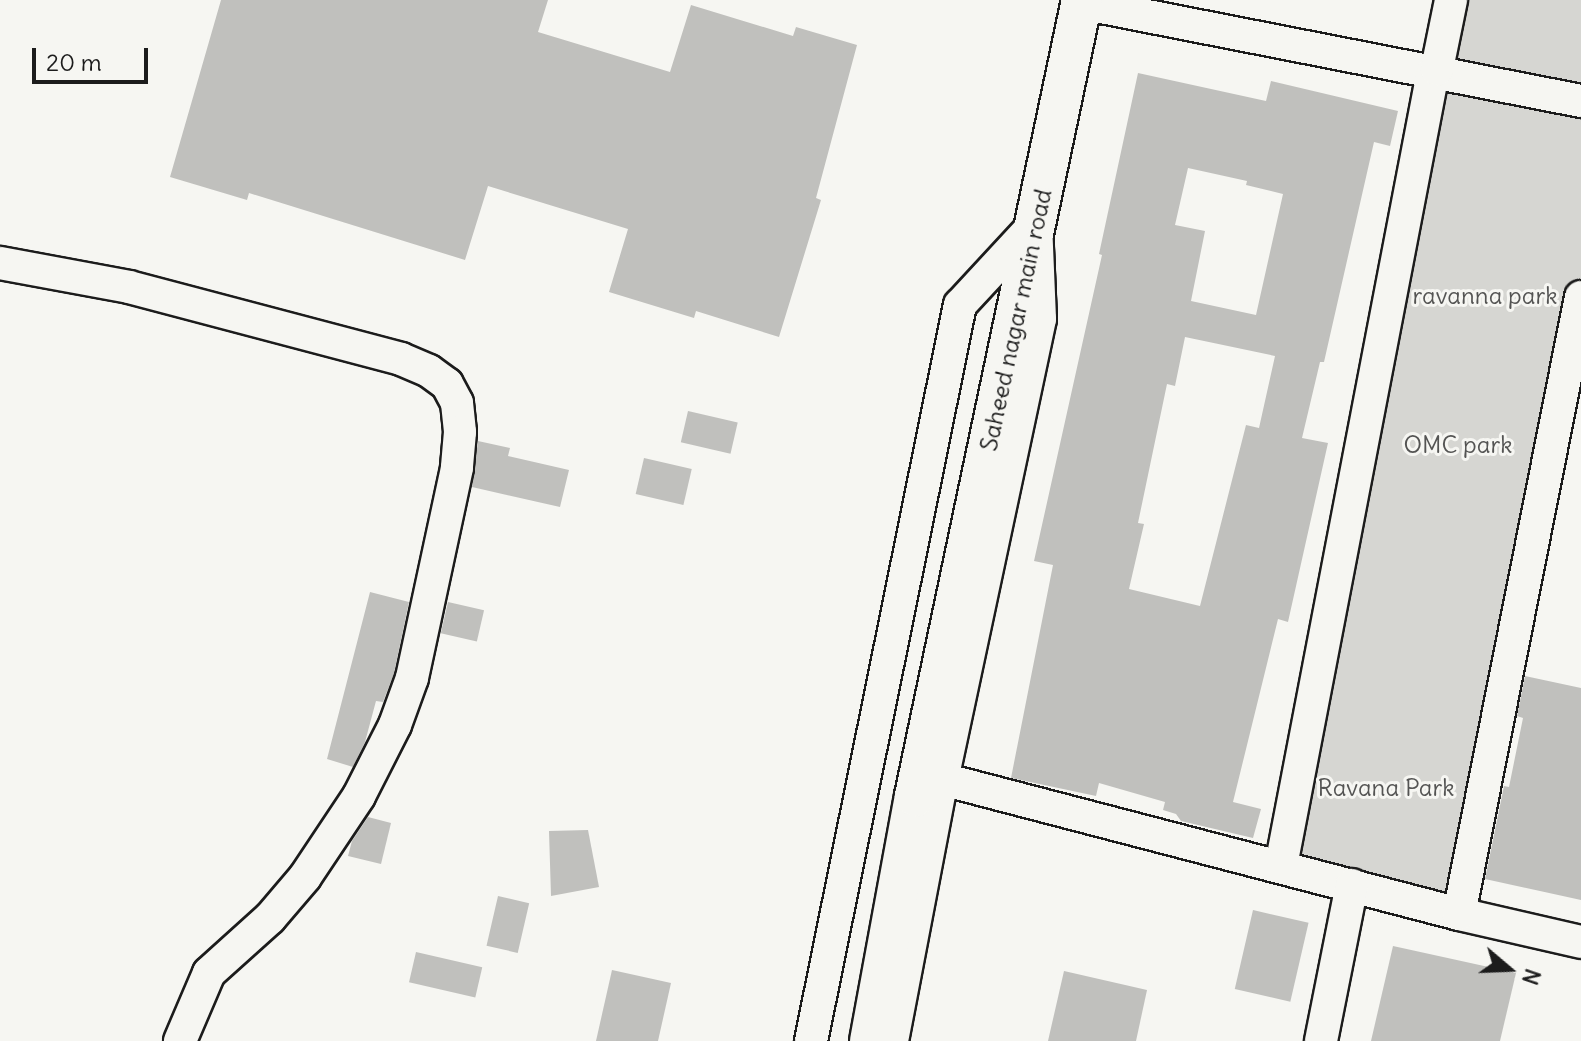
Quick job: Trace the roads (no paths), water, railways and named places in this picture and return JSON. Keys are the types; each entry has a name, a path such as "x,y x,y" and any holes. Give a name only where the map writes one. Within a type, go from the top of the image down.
{"street":[{"path":"1281,866 1433,72 1437,69 1451,0"},
{"path":"1082,2 1581,101"},
{"name":"Saheed nagar main road","path":"870,1041 915,796 1082,2"},
{"path":"892,1041 942,779 1040,319 1036,223"},
{"path":"811,1041 960,305 1036,223"},
{"path":"0,263 129,287 401,359 429,371 447,384 457,403 460,432 457,468 412,678 395,725 359,796 305,877 270,918 209,973 180,1041"},
{"path":"1459,914 1581,297"},
{"path":"942,779 1459,914 1581,942"},
{"path":"1321,1041 1352,885"}],"park label":[{"name":"ravanna park","path":"1485,296"},
{"name":"OMC park","path":"1458,445"},
{"name":"Ravana Park","path":"1386,788"}]}
